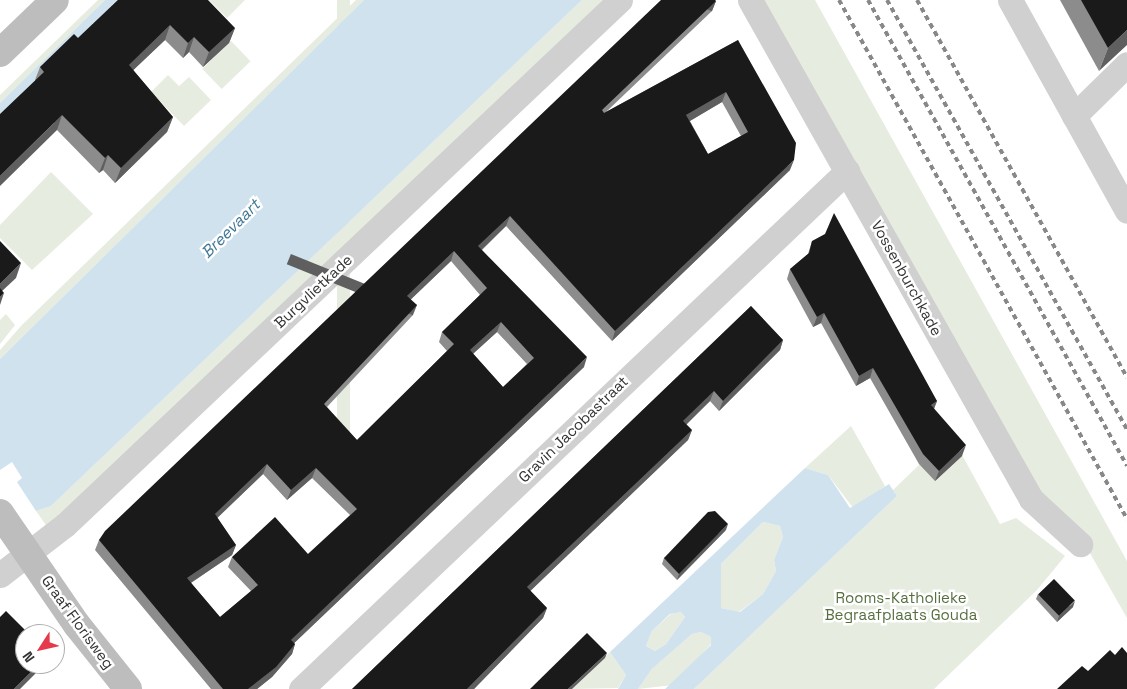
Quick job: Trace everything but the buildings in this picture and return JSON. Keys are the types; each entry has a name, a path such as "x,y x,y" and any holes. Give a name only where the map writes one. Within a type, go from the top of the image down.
{"main road":[{"path":"0,53 55,0"},
{"name":"Graaf Florisweg","path":"0,513 76,626 128,689"}],"street":[{"name":"Burgvlietkade","path":"0,576 29,555 620,0"},
{"name":"Vossenburchkade","path":"750,0 1031,499 1080,544"},
{"path":"1010,0 1127,211"},
{"path":"1074,116 1127,64"},
{"name":"Gravin Jacobastraat","path":"301,689 847,171"}],"green space":[{"path":"98,0 105,0 0,103 0,95"},
{"path":"209,0 245,0 227,18"},
{"path":"337,0 350,0 350,453 337,453"},
{"path":"356,0 364,0 0,359 0,350 21,326"},
{"path":"582,0 603,0 48,528 36,511 51,506"},
{"path":"759,0 815,0 1127,561 1127,618 1071,520 1039,499"},
{"path":"231,41 250,61 222,89 202,69"},
{"path":"168,75 179,86 189,77 211,100 184,126 151,92"},
{"path":"51,172 93,214 32,270 0,238 0,225"},
{"path":"6,314 15,325 0,344 0,320"},
{"path":"851,426 885,486 854,509 828,475 805,468"},
{"name":"Rooms-Katholieke Begraafplaats Gouda","path":"947,438 962,455 1000,524 1016,518 1065,556 1037,590 934,689 694,689 897,496 893,490"},
{"path":"763,522 780,526 783,537 774,560 776,571 763,594 739,612 721,608 721,564"},
{"path":"681,612 685,617 666,644 655,651 646,646 652,631 671,614"},
{"path":"701,632 711,637 711,644 673,685 638,689 652,669 692,634"},
{"path":"610,652 626,675 618,688 572,689"}],"water":[{"path":"105,0 128,0 0,125 0,103"},
{"name":"Breevaart","path":"364,0 582,0 51,506 36,511 17,482 22,478 12,462 0,470 0,359"},
{"path":"805,468 828,475 850,508 889,484 897,496 694,689 665,689 711,645 711,637 701,632 692,634 652,669 638,689 618,689 626,675 610,652","holes":["763,522 780,526 783,537 774,560 776,571 763,594 740,612 721,608 721,564","681,612 685,617 666,644 655,651 646,646 652,631 670,614"]}],"railway":[{"path":"839,0 1127,519"},
{"path":"868,0 1127,466"},
{"path":"887,0 1127,430"},
{"path":"917,0 1127,377"}]}
